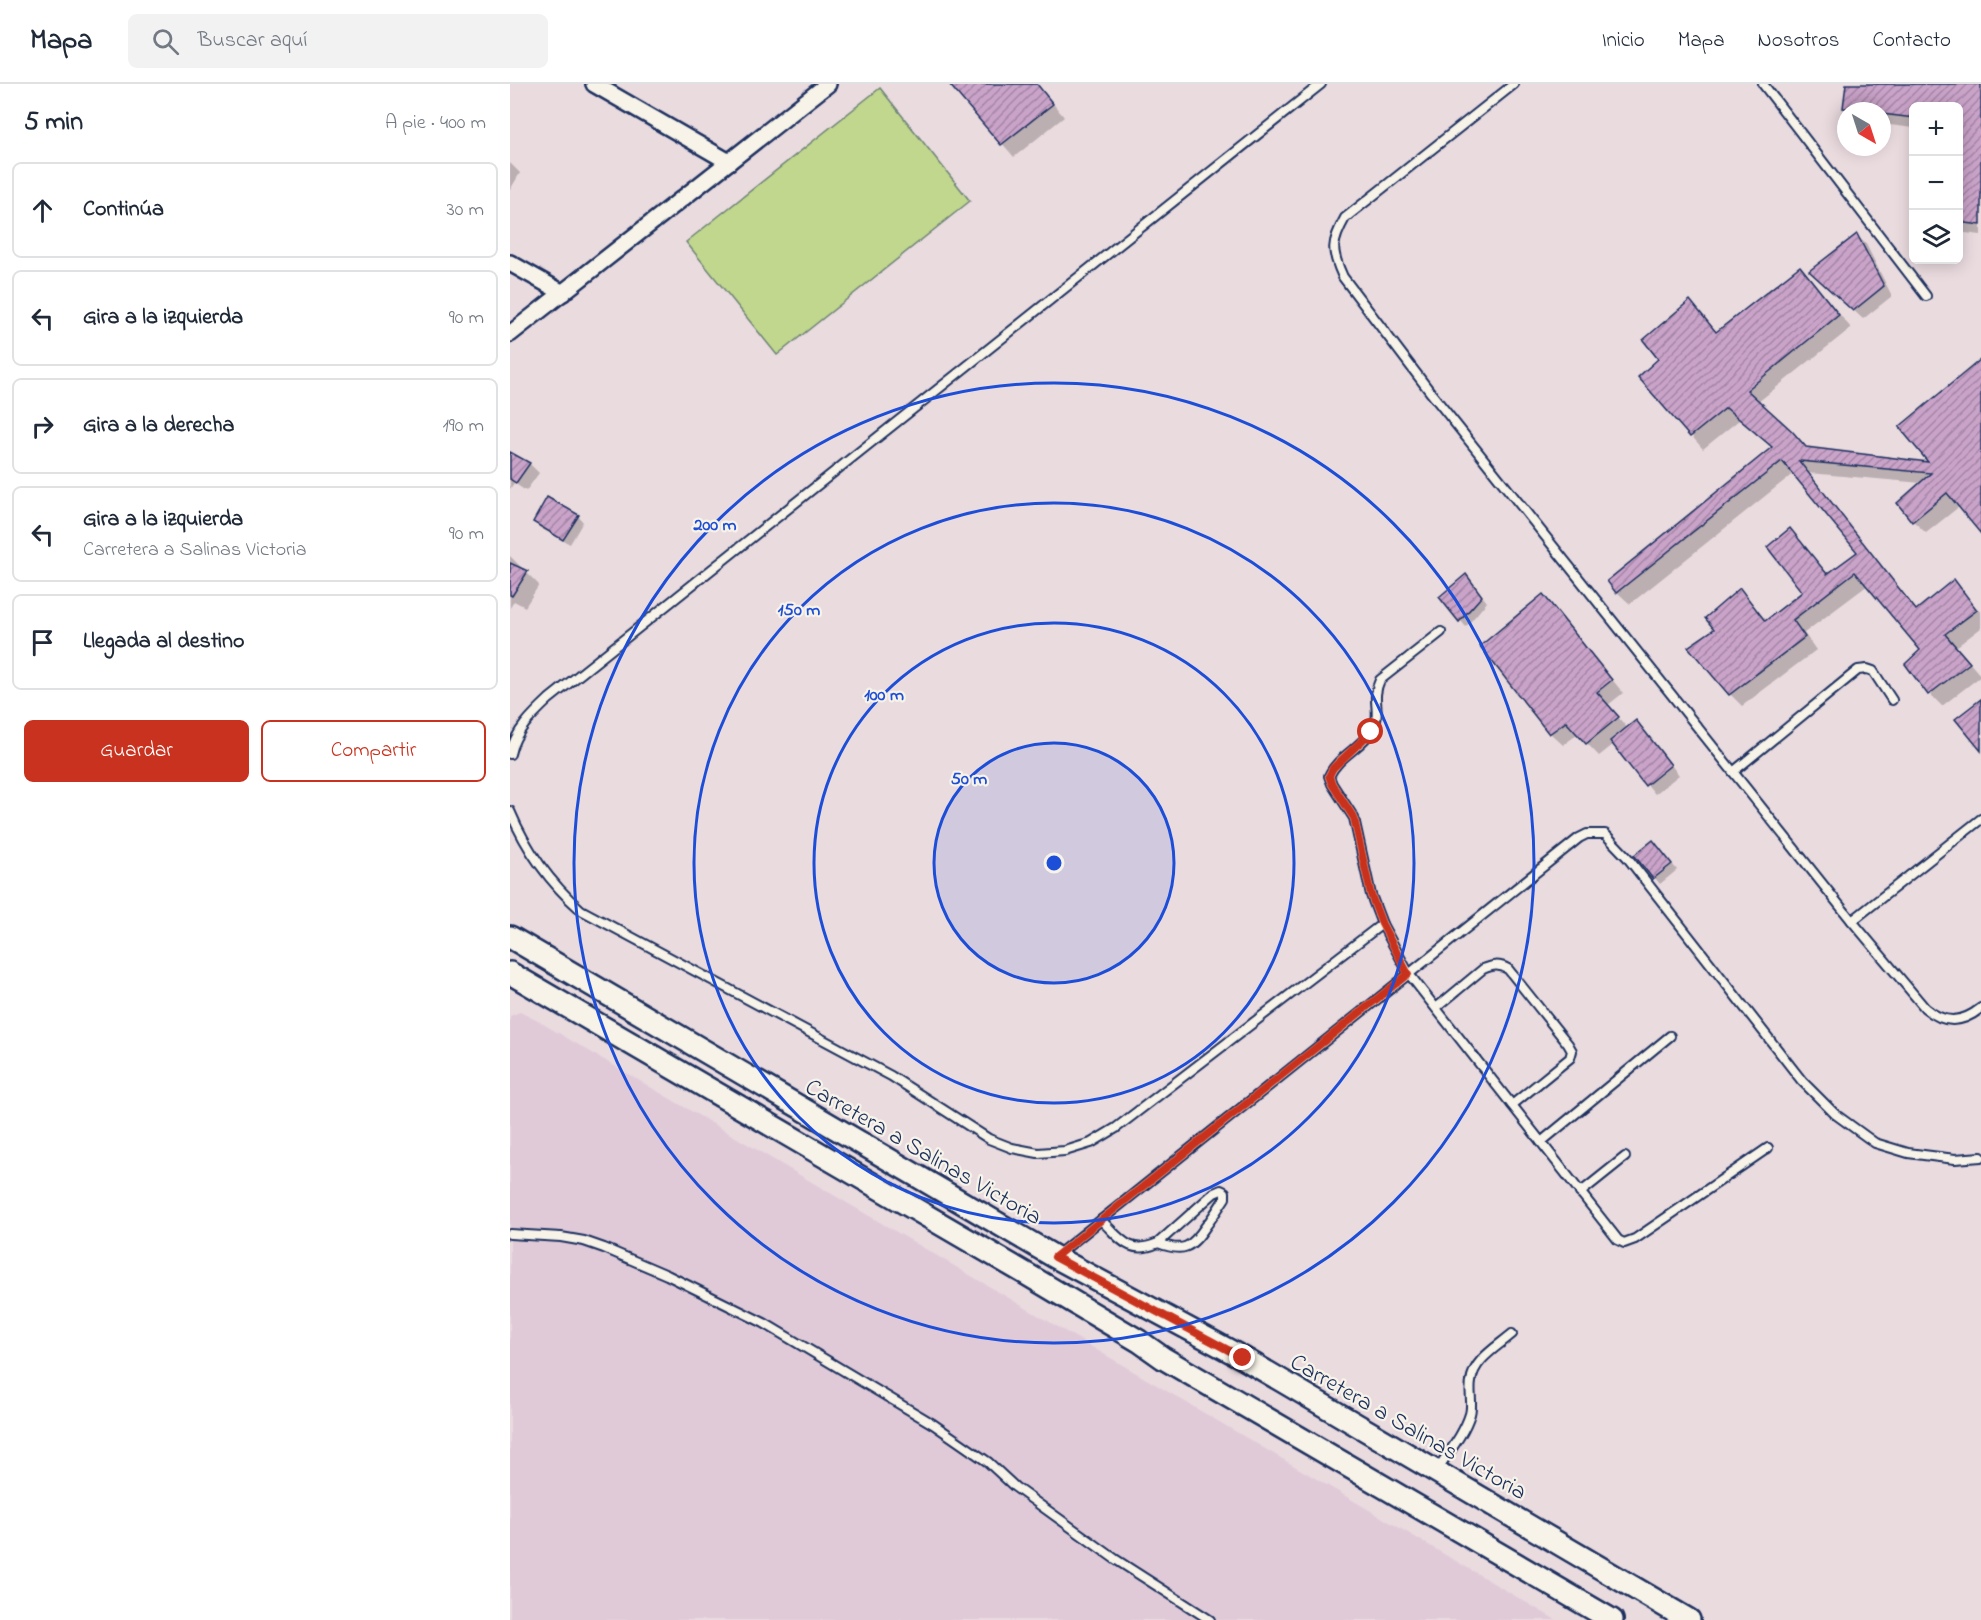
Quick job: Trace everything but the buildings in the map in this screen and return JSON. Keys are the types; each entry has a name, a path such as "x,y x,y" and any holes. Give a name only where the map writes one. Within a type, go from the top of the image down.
{"main road":[{"name":"Carretera a Salinas Victoria","path":"510,938 1055,1257 1243,1358 1689,1620"},
{"path":"510,973 1023,1272 1138,1341 1163,1359 1377,1485 1612,1620"}],"street":[{"path":"594,84 729,162"},
{"path":"510,334 828,84"},
{"path":"510,263 563,293"}],"lane":[{"path":"510,754 512,744 528,719 549,699 1321,84"},
{"path":"1514,84 1345,218 1335,234 1332,246 1343,277 1424,384 1852,921 1925,1008 1935,1016 1947,1021 1962,1019 1981,1008"},
{"path":"1763,84 1926,296"},
{"path":"1441,632 1380,680 1374,691 1377,718 1371,732 1333,768 1329,776 1354,818 1371,895 1382,924 1408,974 1618,1240 1627,1243 1768,1148"},
{"path":"1733,772 1858,670 1873,670 1892,700"},
{"path":"510,811 530,852 564,895 581,910 891,1076 989,1139 1012,1148 1038,1153 1065,1151 1091,1143 1116,1128 1382,924"},
{"path":"1852,921 1981,819"},
{"path":"1055,1257 1579,838 1587,834 1600,833 1610,838 1627,857 1802,1081 1835,1114 1875,1143 1908,1153 1956,1159 1981,1156"},
{"path":"1436,1008 1484,969 1502,965 1508,969 1568,1044 1572,1051 1570,1058 1512,1106"},
{"path":"1541,1142 1670,1036"},
{"path":"1580,1193 1625,1157"},
{"path":"1101,1220 1127,1245 1138,1249 1158,1243 1214,1192 1221,1190 1225,1192 1225,1198 1195,1242 1181,1248 1158,1243"},
{"path":"510,1234 561,1237 584,1241 604,1248 701,1291 764,1323 933,1424 988,1462 1015,1487 1115,1558 1210,1620"},
{"path":"1436,1471 1471,1412 1472,1373 1480,1362 1512,1334"}],"shaded area":[{"path":"520,1012 1556,1620 510,1620 510,1016"}],"green space":[{"path":"880,88 970,201 777,355 686,242"}],"route":[{"path":"1243,1358 1055,1257 1408,974 1382,924 1371,895 1360,836 1354,818 1329,776 1333,768 1371,732"}]}
